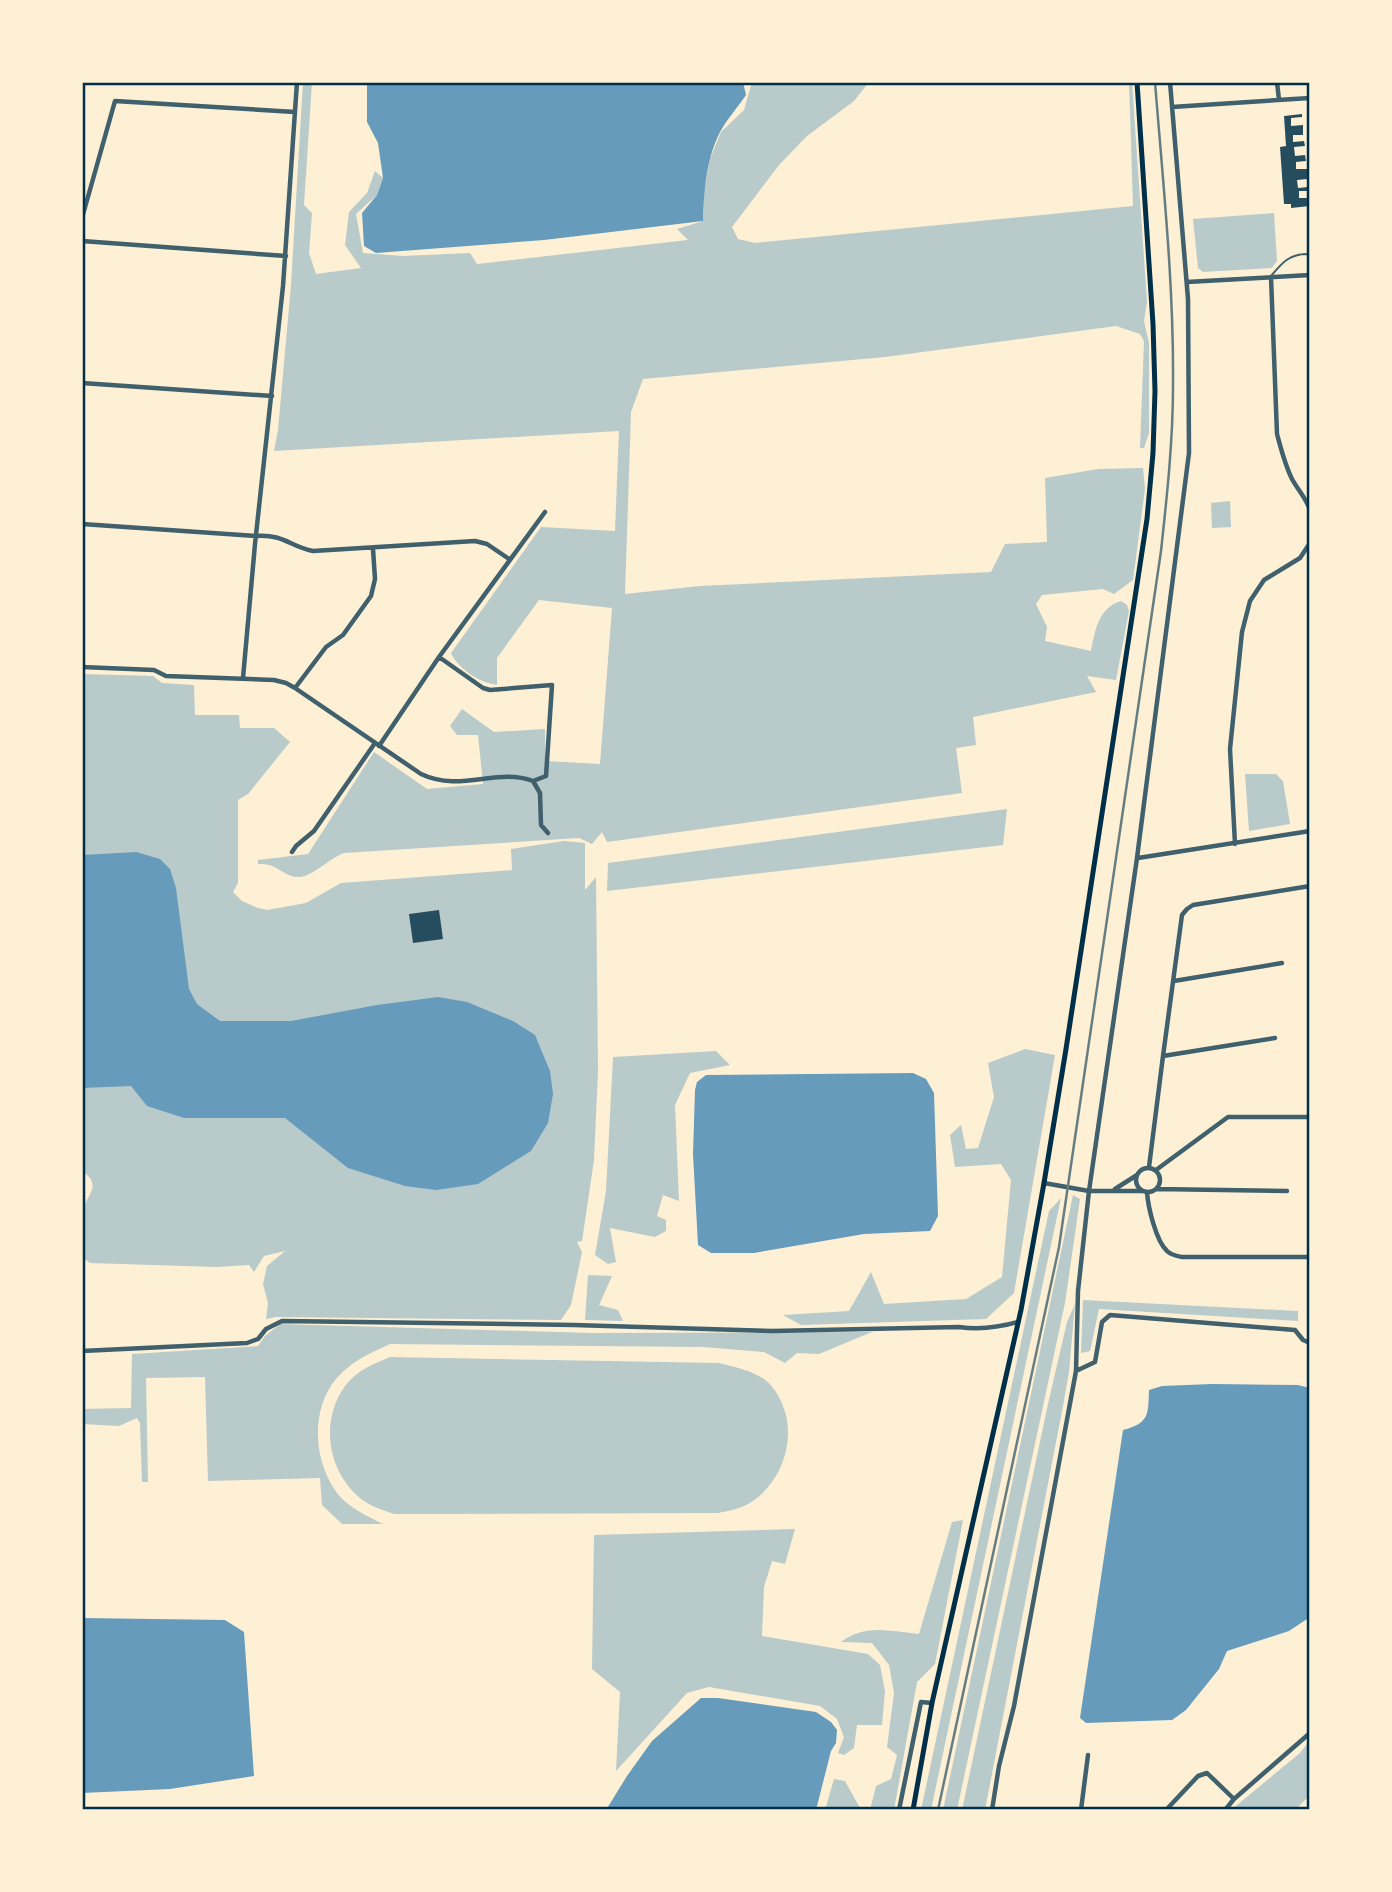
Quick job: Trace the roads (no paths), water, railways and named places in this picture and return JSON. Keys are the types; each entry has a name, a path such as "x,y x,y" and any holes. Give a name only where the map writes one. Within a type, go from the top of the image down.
{"main road":[{"path":"914,1810 933,1703 1018,1322 1044,1183 1141,556 1153,453 1155,391 1137,82"}],"street":[{"path":"243,678 286,256 297,82"},
{"path":"992,1810 1076,1371 1078,1291 1089,1191 1137,858 1189,453 1187,282 1170,82"},
{"path":"1277,82 1279,100"},
{"path":"1172,107 1310,98"},
{"path":"82,218 115,101 295,112"},
{"path":"82,242 286,256"},
{"path":"1187,282 1310,275"},
{"path":"1271,277 1277,434 1292,479 1310,510"},
{"path":"82,383 272,396"},
{"path":"292,852 314,831 545,512"},
{"path":"82,524 256,537 269,535 313,551 475,541 487,544 509,559"},
{"path":"1235,844 1230,750 1245,622 1250,601 1264,580 1300,558 1310,543"},
{"path":"295,688 326,647 343,635 370,596 375,579 373,549"},
{"path":"439,657 482,688 490,690 552,685 545,776 533,781"},
{"path":"82,667 154,670 166,676 243,678 286,683 433,780 450,783 520,776 533,781 540,793 541,825 548,833"},
{"path":"1137,858 1310,831"},
{"path":"1149,1167 1182,915 1193,905 1310,887"},
{"path":"1174,981 1282,963"},
{"path":"1163,1056 1275,1038"},
{"path":"1156,1170 1227,1117 1310,1117"},
{"path":"1114,1190 1142,1169 1149,1167 1156,1170 1161,1178 1156,1189"},
{"path":"1137,1175 1137,1185 1144,1191 1160,1241 1166,1250 1174,1255 1310,1257"},
{"path":"1044,1183 1089,1191 1287,1191"},
{"path":"1076,1371 1095,1363 1102,1322 1110,1315 1295,1330 1303,1340 1310,1343"},
{"path":"82,1351 247,1343 258,1339 266,1329 282,1321 773,1331 959,1326 978,1330 1018,1322"},
{"path":"900,1810 921,1702 933,1703"},
{"path":"1225,1810 1234,1799 1310,1733"},
{"path":"1082,1810 1088,1755"},
{"path":"1166,1810 1198,1776 1207,1773 1234,1799"}],"lane":[{"path":"1271,277 1287,258 1298,254 1310,256"}],"water":[{"path":"367,82 743,82 746,95 715,143 705,187 703,221 544,240 376,253 364,246 362,213 377,195 383,178 378,143 367,122"},
{"path":"136,852 160,859 170,869 176,888 189,989 197,1004 220,1021 291,1021 438,997 467,1002 513,1021 535,1035 550,1071 553,1094 548,1123 531,1151 478,1184 436,1190 405,1186 348,1168 285,1118 184,1118 147,1106 131,1086 82,1088 82,855"},
{"path":"913,1073 926,1079 934,1093 938,1216 930,1231 864,1234 754,1253 711,1253 698,1245 693,1154 697,1082 706,1075"},
{"path":"1298,1385 1310,1388 1310,1617 1289,1631 1227,1651 1219,1669 1186,1710 1172,1720 1086,1723 1080,1718 1123,1430 1143,1421 1149,1390 1162,1386"},
{"path":"82,1618 225,1620 244,1632 254,1776 170,1789 82,1793"},
{"path":"701,1698 816,1712 831,1722 837,1730 836,1743 831,1751 816,1810 606,1810 652,1741"}],"railway":[{"path":"938,1810 1059,1247 1161,551 1171,448 1173,348 1155,82"}]}
